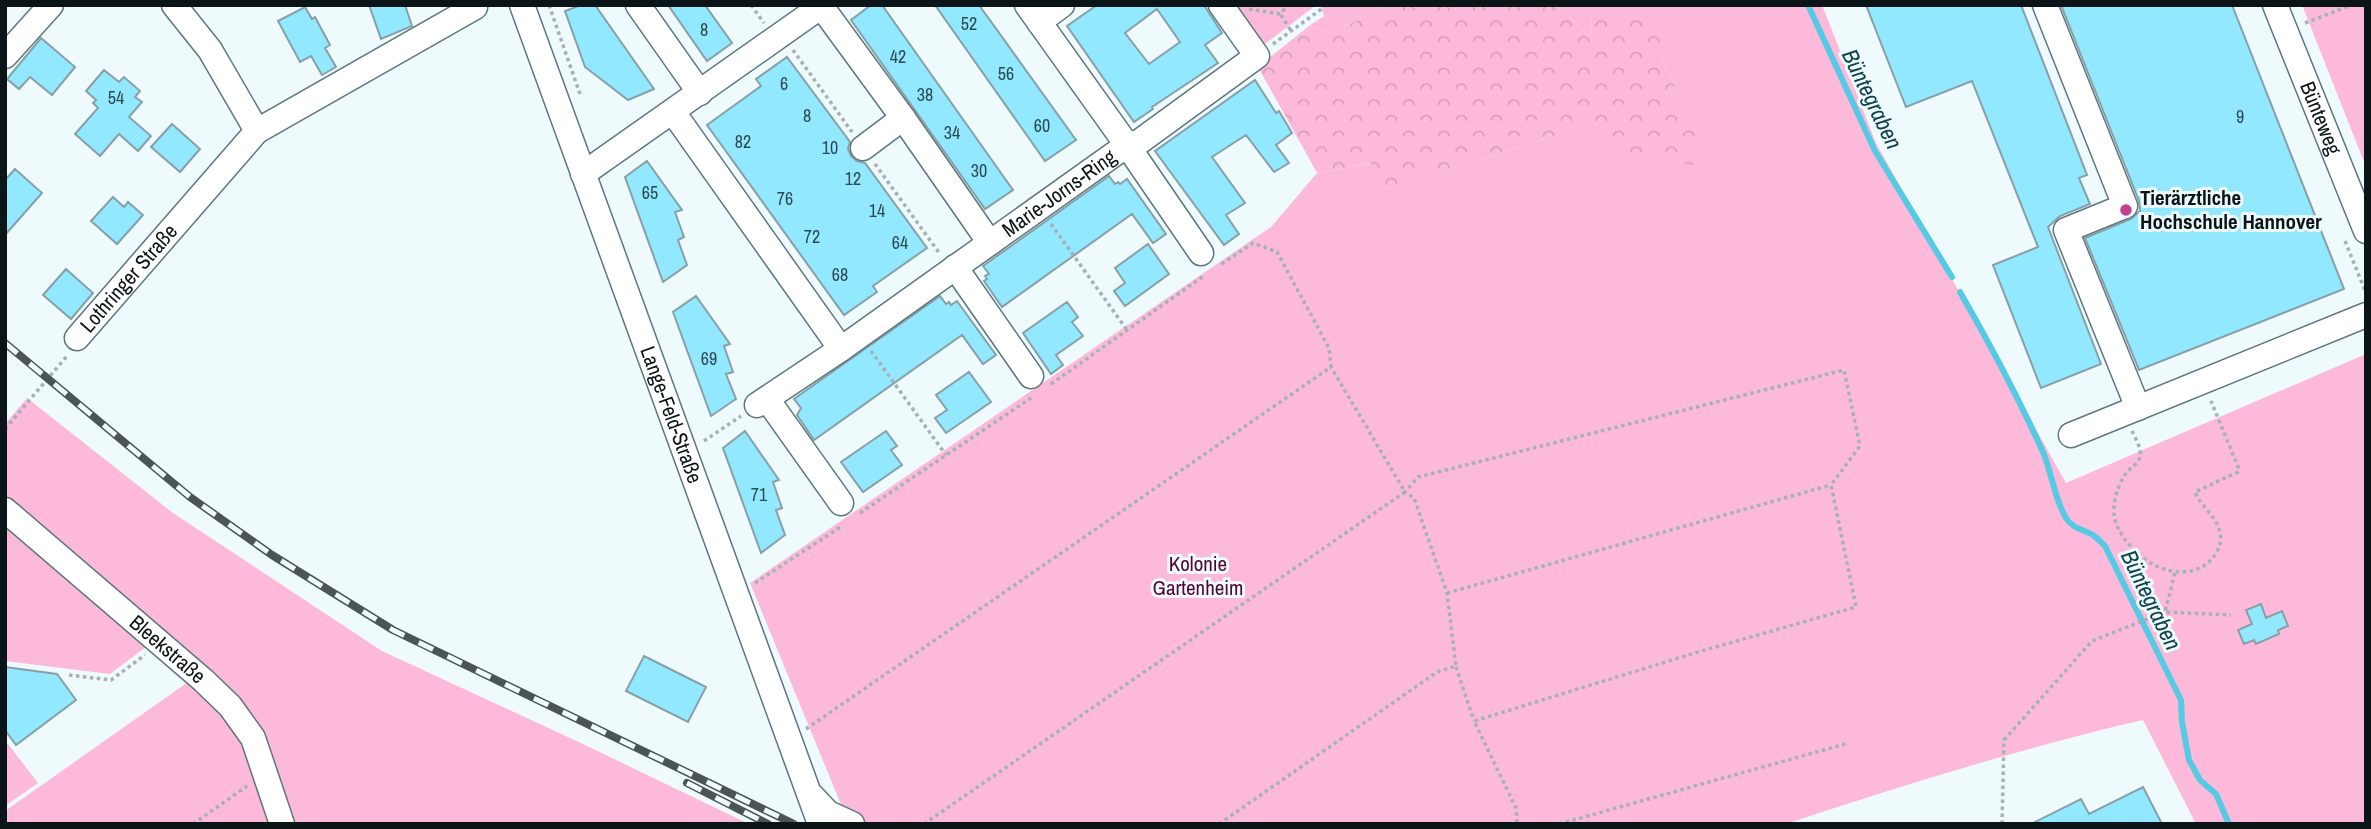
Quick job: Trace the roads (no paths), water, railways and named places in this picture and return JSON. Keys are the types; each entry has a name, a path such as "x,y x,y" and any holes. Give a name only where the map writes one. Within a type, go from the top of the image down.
{"street":[{"path":"5,56 51,5"},
{"path":"174,5 210,50 257,131"},
{"name":"Lange-Feld-Straße","path":"522,5 820,824"},
{"path":"638,5 700,93"},
{"path":"1033,14 1062,5"},
{"path":"2045,5 2125,206 2066,230 2132,410"},
{"name":"Bünteweg","path":"2275,5 2366,231"},
{"name":"Marie-Jorns-Ring","path":"583,174 822,6 990,243"},
{"name":"Lothringer Straße","path":"77,338 257,131 475,8"},
{"path":"1201,253 1127,145 1139,142 1257,56 1225,11"},
{"name":"Marie-Jorns-Ring","path":"841,503 762,402 1127,145 1033,14"},
{"path":"673,112 850,342"},
{"path":"863,148 903,118"},
{"path":"955,267 1036,387"},
{"path":"2071,435 2366,315"},
{"name":"Bleekstraße","path":"5,510 230,706 253,738 282,824"},
{"path":"809,793 828,813 852,824"}],"waterway":[{"name":"Büntegraben","path":"1808,5 1875,151 1952,277"},
{"name":"Büntegraben","path":"1960,292 2033,431 2066,518 2105,546 2181,700 2189,760 2200,780 2216,794 2229,824"}],"railway":[{"path":"5,343 190,497 272,555 393,630 794,824"},
{"path":"687,783 768,824"}],"place":[{"name":"Tierärztliche Hochschule Hannover","path":"2126,210"}],"park label":[{"name":"Kolonie Gartenheim","path":"1198,576"}]}
